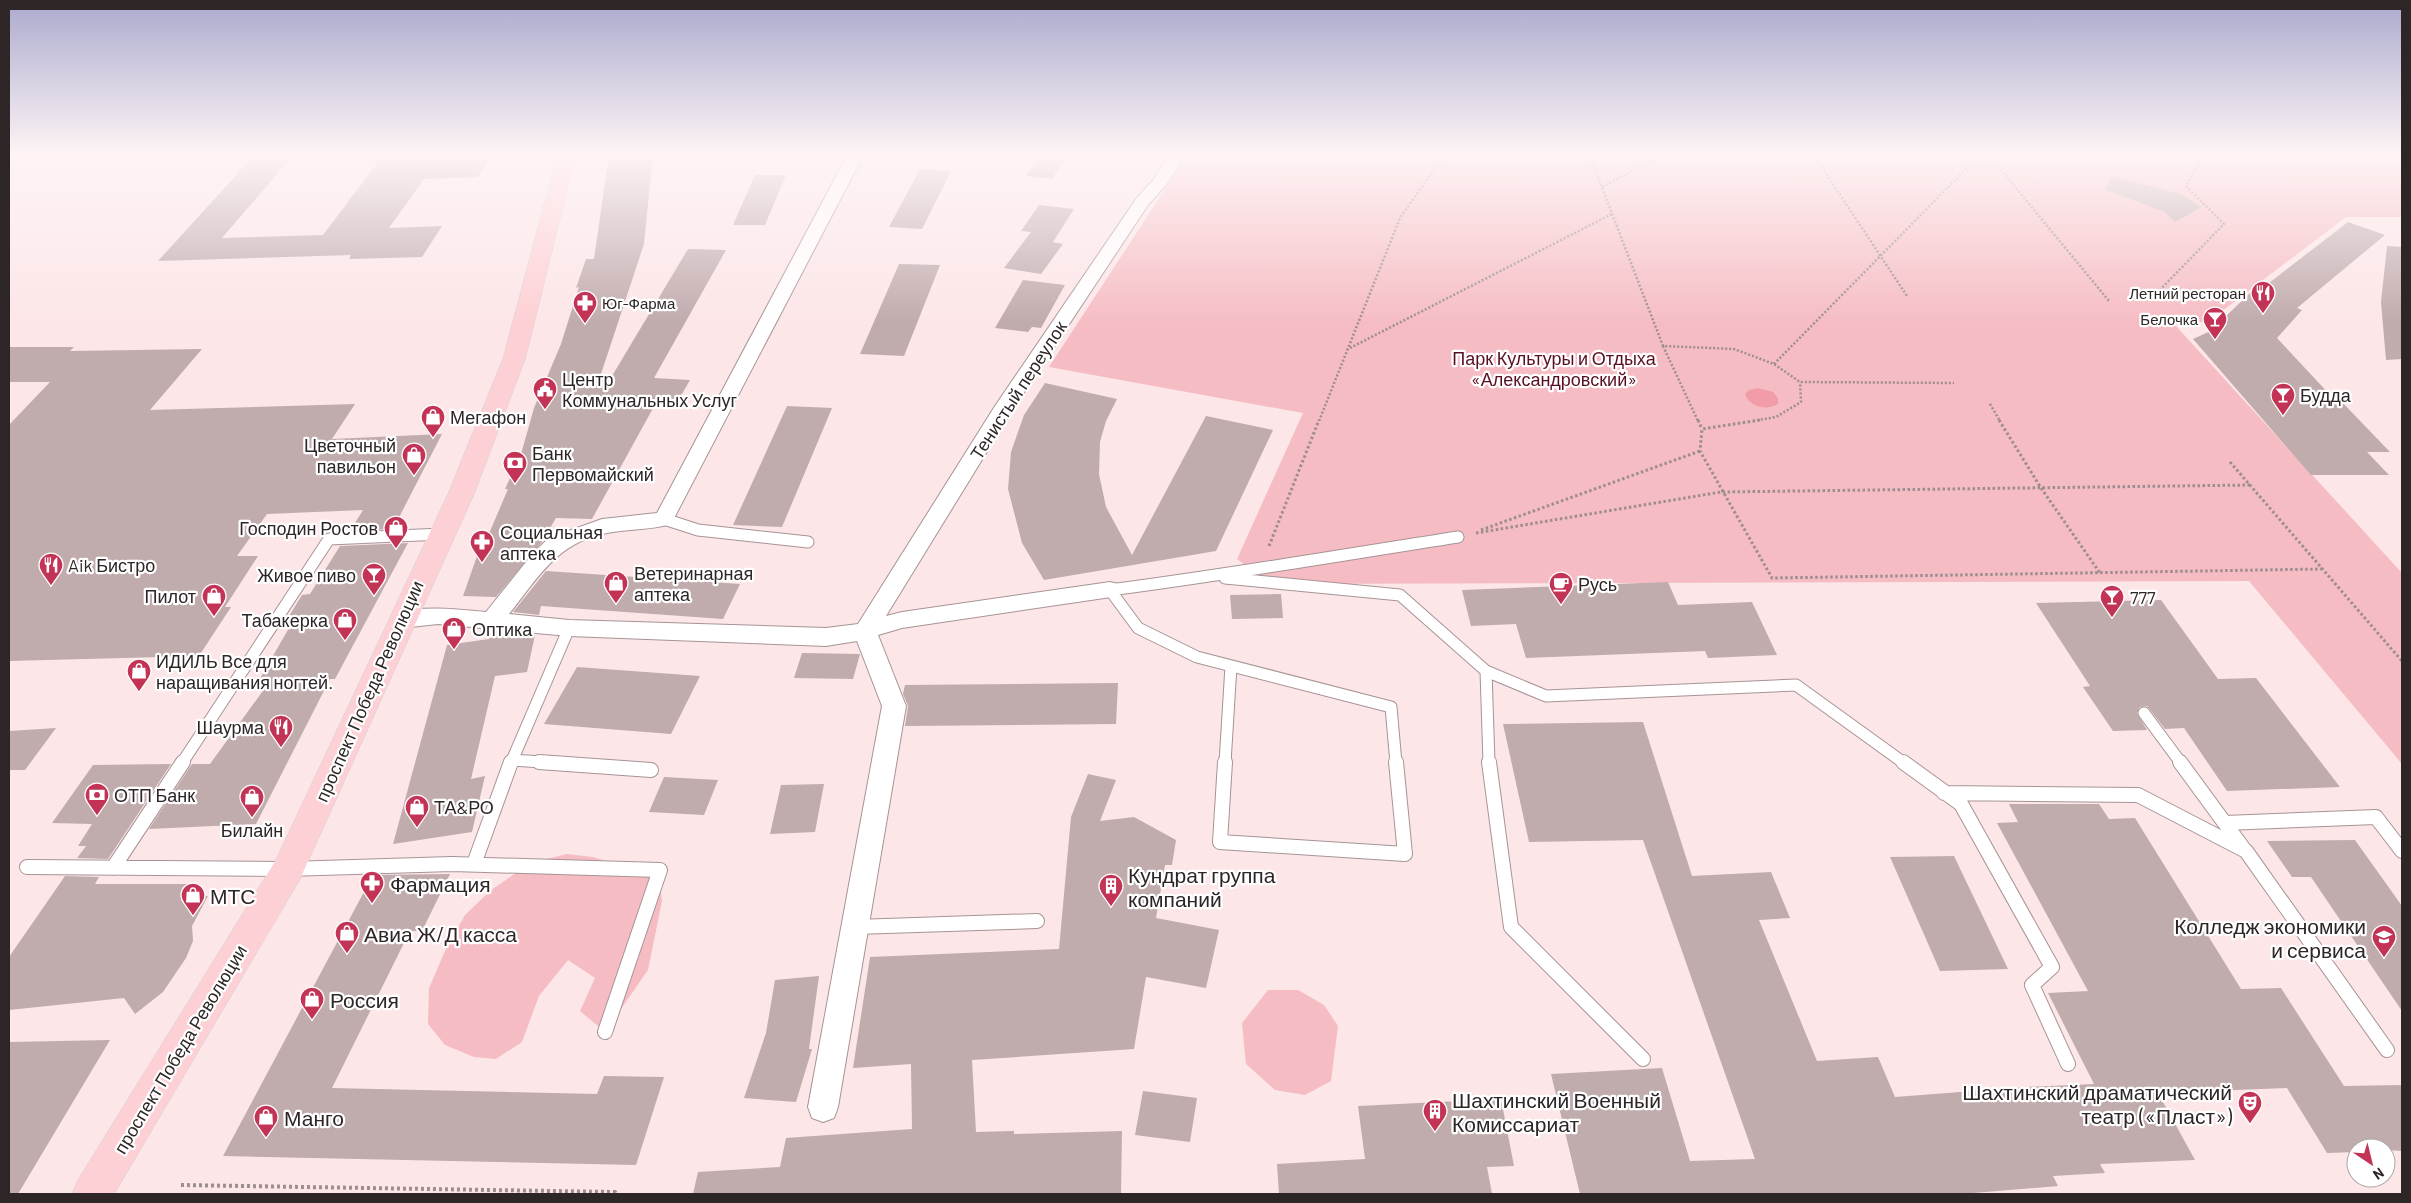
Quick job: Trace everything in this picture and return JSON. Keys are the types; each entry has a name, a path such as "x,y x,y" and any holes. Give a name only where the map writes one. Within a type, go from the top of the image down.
{"main road":[{"name":"проспект Победа Революции","path":"92,1194 288,869 350,736 400,620 461,494 514,359 552,210"}],"street":[{"path":"492,620 542,557 557,543 602,526 664,519 825,210"},
{"name":"Тенистый переулок","path":"865,631 1005,406 1137,210"},
{"path":"400,620 438,616 569,628 826,638 865,631 902,620 1110,590"},
{"path":"823,1106 894,706 865,631"}],"lane":[{"path":"664,519 698,530 808,542"},
{"path":"113,868 329,538 442,534"},
{"path":"1231,666 1220,842 1405,854 1391,707 1197,657 1138,628 1110,590 1213,577 1261,567 1458,537"},
{"path":"1213,577 1400,595 1486,671 1546,696 1796,685 1961,804 2052,967 2032,985 2068,1064"},
{"path":"474,864 512,760 569,628"},
{"path":"1486,671 1487,748 1511,927 1642,1059"},
{"path":"2144,713 2387,1050"},
{"path":"512,760 652,770"},
{"path":"1944,793 2138,795 2246,852"},
{"path":"2225,823 2376,817 2402,851"},
{"path":"27,867 288,869 474,864 660,870 604,1032"},
{"path":"855,927 1037,921"}],"path":[{"path":"1261,567 1350,348 1400,218 1406,210"},
{"path":"1610,210 1663,346 1702,429 1700,451 1721,492 1772,578 2323,569"},
{"path":"1850,210 1908,296"},
{"path":"1774,364 1926,210"},
{"path":"2034,210 2109,301"},
{"path":"2154,296 2224,224 2210,210"},
{"path":"1350,348 1612,214"},
{"path":"1663,346 1734,349 1774,364 1800,382 1954,383"},
{"path":"1702,429 1776,417 1801,402 1800,382"},
{"path":"1990,404 2041,488 2100,574"},
{"path":"1700,451 1471,534 1721,492 2250,485"},
{"path":"2230,462 2402,660"},
{"path":"181,1185 615,1192 616,1194"}],"green space":[{"name":"Парк Культуры и Отдыха «Александровский»","path":"1151,210 2402,210 2402,217 2346,217 2209,321 2175,325 2402,573 2402,764 2249,581 1270,584 1237,559 1303,413 1049,367"},
{"path":"567,854 593,857 659,878 662,901 648,970 605,1032 580,1011 595,978 568,960 539,996 522,1042 496,1059 474,1057 445,1045 428,1024 429,988 445,951 465,915 490,891 530,863"},
{"path":"1268,990 1298,990 1324,1005 1338,1026 1331,1081 1305,1095 1275,1090 1246,1064 1242,1023"}],"shaded area":[{"path":"1758,388 1773,392 1778,398 1778,404 1764,407 1750,402 1745,394 1749,390"}],"building":[{"path":"204,210 246,210 222,238 323,235 342,210 402,210 389,228 442,226 422,257 349,259 351,255 158,261"},
{"path":"601,210 647,210 644,244 600,377 609,381 688,249 726,250 654,378 690,380 678,401 657,401 592,519 556,518 542,542 496,597 463,596 484,536 488,536 508,489 505,489 521,454 534,408 561,344 586,259 594,259"},
{"path":"740,210 771,210 765,225 733,225"},
{"path":"898,210 931,210 922,229 889,227"},
{"path":"1035,210 1073,210 1053,242 1063,244 1041,274 1004,268 1031,232 1021,231"},
{"path":"2160,210 2196,210 2175,222 2165,212"},
{"path":"2348,222 2385,235 2297,308 2302,310 2277,338 2332,397 2339,399 2390,452 2367,452 2389,475 2311,475 2193,339 2224,325 2224,318 2251,292 2256,293"},
{"path":"2387,246 2402,247 2402,359 2386,360 2381,302"},
{"path":"899,264 940,265 904,356 860,354"},
{"path":"1023,280 1065,285 1041,328 1032,327 1028,332 995,328"},
{"path":"9,347 74,347 70,351 202,349 150,410 355,404 332,439 442,434 393,529 350,531 363,510 267,514 237,556 258,556 225,607 231,607 199,656 9,661 9,425 50,382 9,382"},
{"path":"1045,383 1117,399 1106,421 1100,442 1099,474 1106,507 1132,555 1206,416 1273,430 1216,551 1044,580 1022,543 1008,489 1011,452 1024,415"},
{"path":"787,406 832,408 782,527 733,525"},
{"path":"408,543 335,679 330,679 256,824 149,829 192,764 210,764 270,681 258,682 293,621 286,621 302,595 310,594 340,546"},
{"path":"546,571 740,584 723,619 541,606 539,615 513,612"},
{"path":"1668,582 1678,605 1752,602 1777,655 1708,658 1705,651 1526,658 1516,624 1471,626 1462,590"},
{"path":"1281,594 1283,618 1232,619 1230,595"},
{"path":"2161,600 2218,679 2256,678 2340,787 2227,791 2184,728 2165,729 2147,706 2140,707 2137,713 2147,730 2113,731 2083,687 2090,686 2036,603"},
{"path":"494,631 535,635 527,672 495,676 471,779 485,776 472,832 393,844 447,645 489,639"},
{"path":"802,653 860,654 853,679 794,678"},
{"path":"577,667 700,676 671,734 544,724"},
{"path":"1118,683 1116,724 905,726 908,706 903,694 905,685"},
{"path":"1643,722 1692,876 1771,872 1790,918 1759,920 1817,1061 1878,1057 1895,1097 2025,1087 2094,1084 2048,993 2088,991 1997,823 2018,822 2009,804 2099,804 2109,819 2135,818 2241,989 2281,988 2344,1086 2402,1085 2402,1151 2396,1151 2396,1138 2346,1138 2346,1152 2327,1153 2287,1088 2158,1093 2195,1160 2100,1164 2105,1173 2053,1176 2058,1186 1961,1194 1580,1194 1551,1074 1662,1068 1690,1161 1755,1159 1643,840 1529,842 1503,724"},
{"path":"56,728 25,770 9,770 9,731"},
{"path":"171,764 108,859 77,858 86,846 78,846 92,824 52,823 93,765"},
{"path":"1088,774 1116,780 1100,821 1134,817 1176,840 1172,865 1165,865 1156,918 1219,930 1206,988 1146,977 1134,1049 972,1060 976,1132 1014,1131 1014,1134 1122,1131 1121,1194 693,1194 698,1172 780,1167 786,1138 912,1129 911,1064 853,1068 870,957 1059,949 1071,817"},
{"path":"664,777 718,780 704,815 649,812"},
{"path":"824,784 815,832 770,834 781,785"},
{"name":"Колледж экономики и сервиса","path":"2355,840 2402,906 2402,1011 2311,877 2292,877 2267,841"},
{"path":"1954,856 2008,969 1940,971 1890,857"},
{"path":"450,874 422,931 410,931 332,1088 597,1094 604,1076 664,1077 636,1165 223,1156 373,875"},
{"path":"65,876 99,877 95,884 197,884 190,897 208,896 192,926 193,941 186,958 163,992 135,1014 124,998 9,1010 9,957"},
{"path":"819,976 809,1049 812,1049 796,1102 744,1098 766,1033 775,980"},
{"path":"110,1040 18,1194 9,1194 9,1042"},
{"path":"1143,1091 1197,1098 1190,1142 1135,1135"},
{"name":"Шахтинский Военный Комиссариат","path":"1501,1099 1514,1166 1487,1167 1492,1194 1279,1194 1277,1164 1365,1159 1358,1106"}],"place":[{"name":"Летний ресторан","path":"2263,314"},
{"name":"Юг-Фарма","path":"585,324"},
{"name":"Белочка","path":"2215,340"},
{"name":"Центр Коммунальных Услуг","path":"545,410"},
{"name":"Будда","path":"2283,416"},
{"name":"Мегафон","path":"433,438"},
{"name":"Цветочный павильон","path":"414,476"},
{"name":"Банк Первомайский","path":"515,484"},
{"name":"Господин Ростов","path":"396,549"},
{"name":"Социальная аптека","path":"482,563"},
{"name":"Aik Бистро","path":"51,586"},
{"name":"Живое пиво","path":"374,596"},
{"name":"Ветеринарная аптека","path":"616,604"},
{"name":"Русь","path":"1561,605"},
{"name":"Пилот","path":"214,617"},
{"name":"777","path":"2112,618"},
{"name":"Табакерка","path":"345,641"},
{"name":"Оптика","path":"454,650"},
{"name":"ИДИЛЬ Все для наращивания ногтей.","path":"139,692"},
{"name":"Шаурма","path":"281,748"},
{"name":"ОТП Банк","path":"97,816"},
{"name":"Билайн","path":"252,818"},
{"name":"ТА&РО","path":"417,828"},
{"name":"Фармация","path":"372,904"},
{"name":"Кундрат группа компаний","path":"1111,907"},
{"name":"МТС","path":"193,916"},
{"name":"Авиа Ж/Д касса","path":"347,954"},
{"name":"Колледж экономики и сервиса","path":"2384,958"},
{"name":"Россия","path":"312,1020"},
{"name":"Шахтинский драматический театр («Пласт»)","path":"2250,1124"},
{"name":"Шахтинский Военный Комиссариат","path":"1435,1132"},
{"name":"Манго","path":"266,1138"}]}
